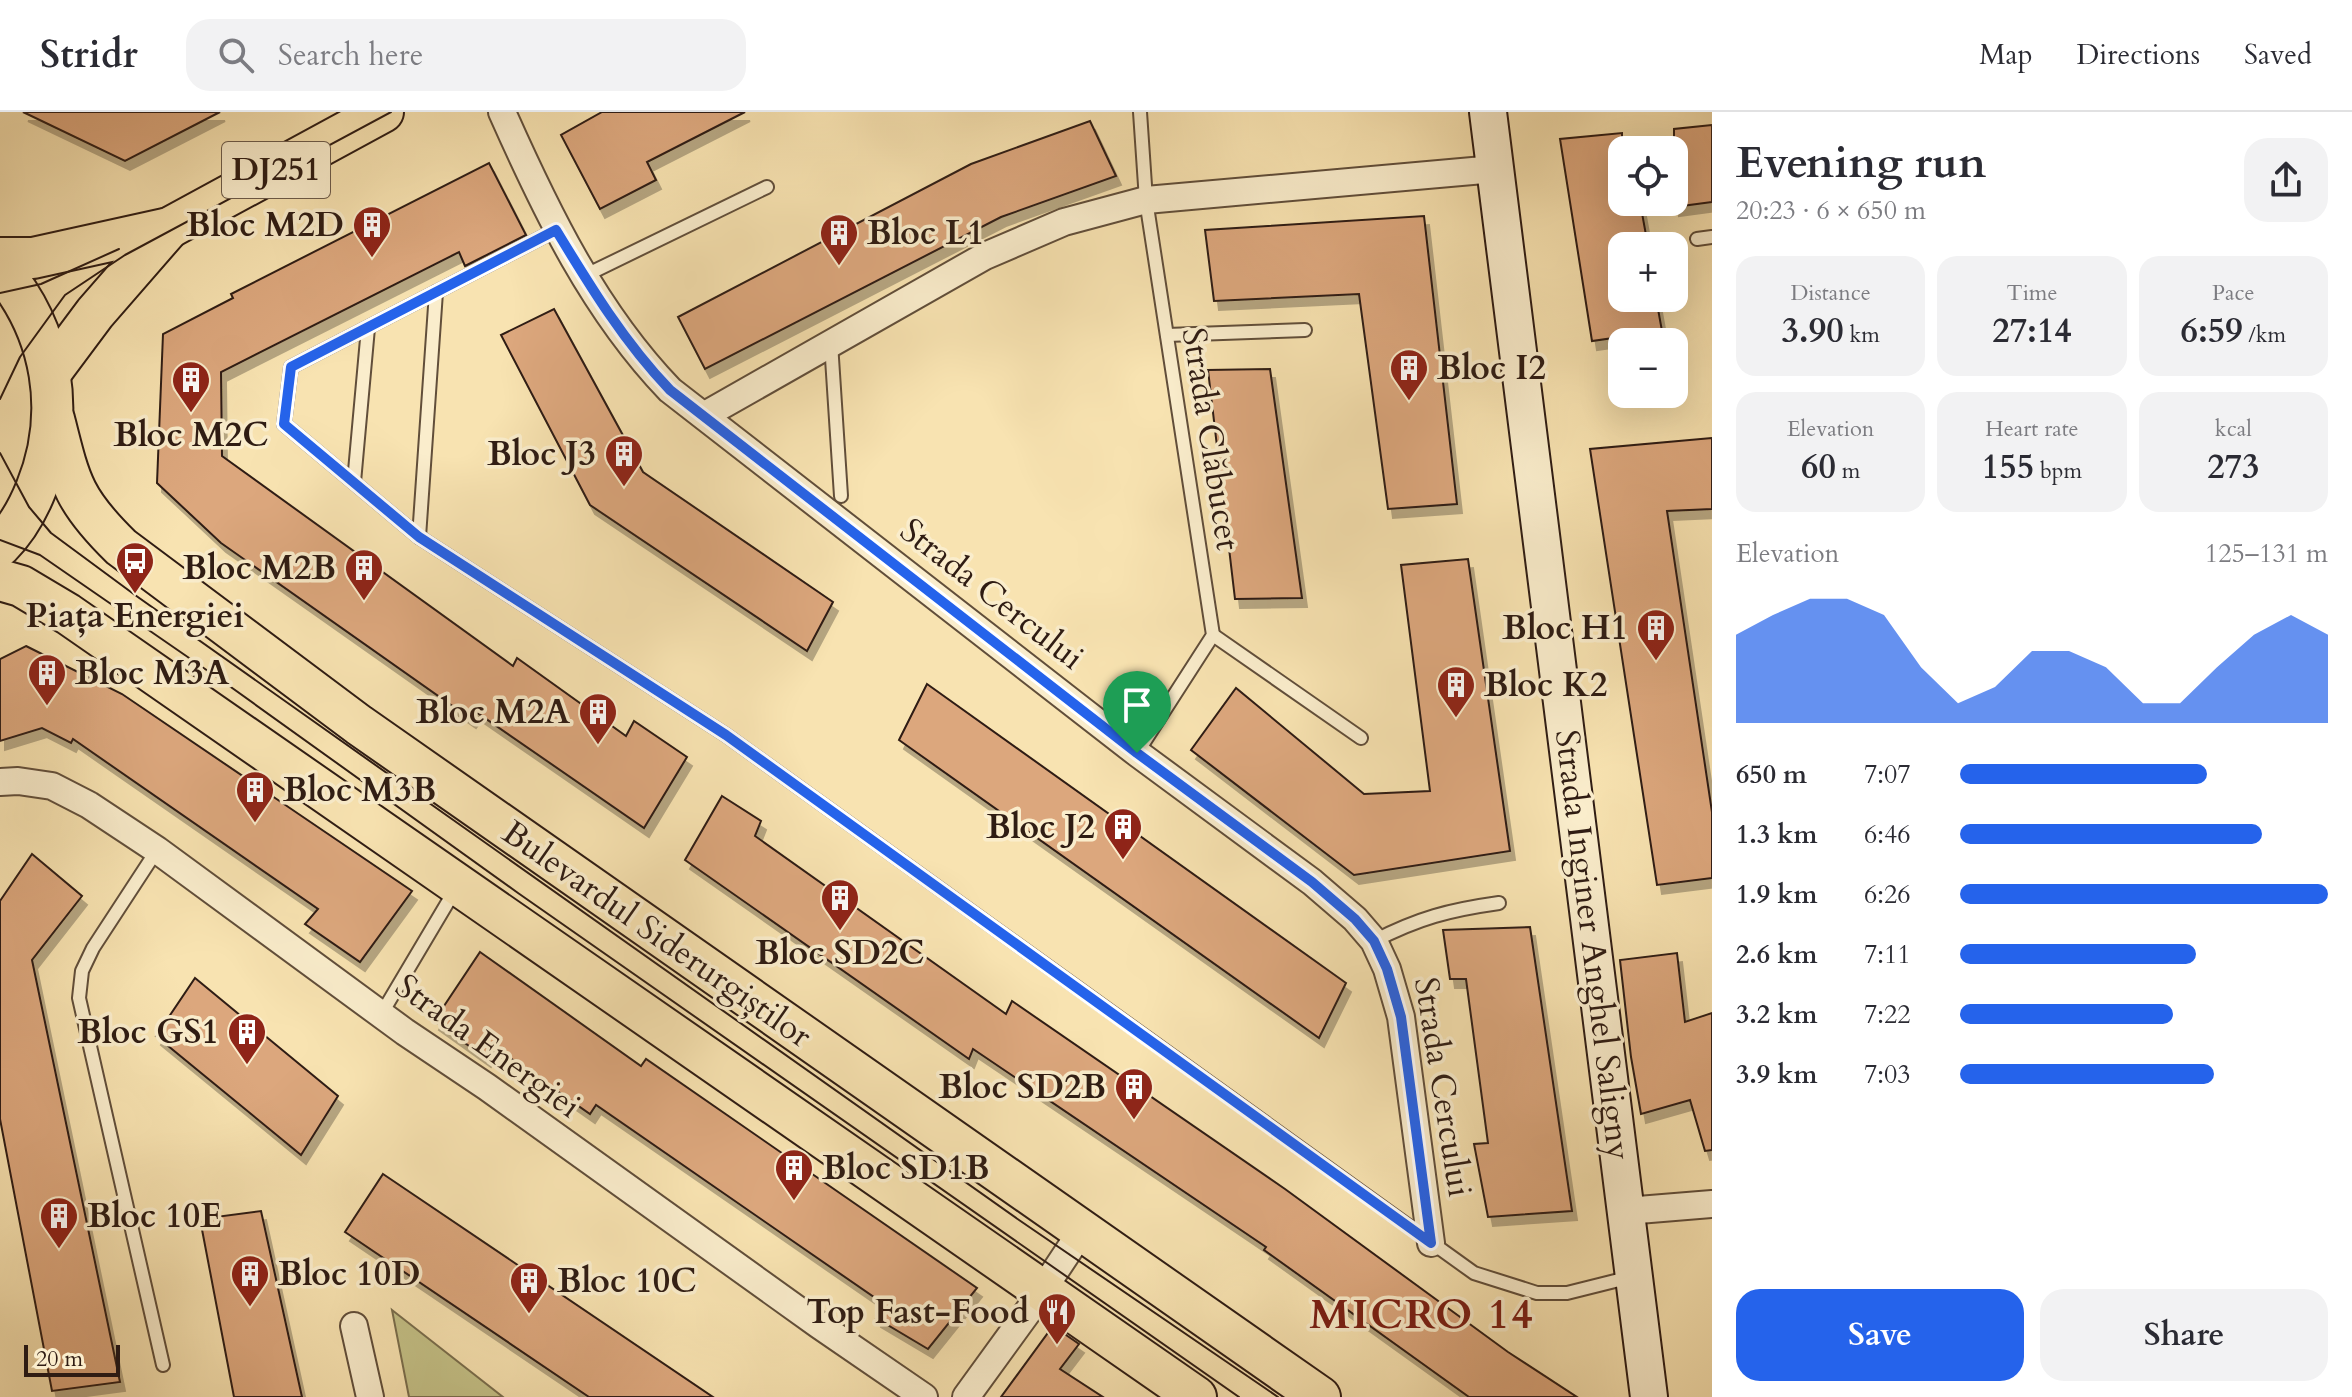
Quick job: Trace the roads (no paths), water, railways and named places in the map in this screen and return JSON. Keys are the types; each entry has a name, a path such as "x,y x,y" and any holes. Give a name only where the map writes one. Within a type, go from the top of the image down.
{"main road":[{"name":"DJ251","path":"0,258 33,258 169,228 383,112"},
{"name":"Strada Inginer Anghel Saligny","path":"1488,112 1649,1397"},
{"name":"DJ251","path":"51,372 95,313 169,228"},
{"path":"0,269 17,289 40,331 51,372 54,419 46,464 29,507 0,546"},
{"name":"Bulevardul Siderurgiștilor","path":"54,419 68,478 79,500 121,547 359,725 1320,1397"},
{"path":"0,580 21,586 68,614 1196,1397"}],"street":[{"name":"Strada Cercului","path":"502,112 556,230 640,358 670,390 1137,753 1312,882 1355,919 1374,941 1387,969 1401,1017 1431,1243"},
{"path":"705,415 985,256 1064,222 1146,200 1495,169"},
{"name":"Strada Energiei","path":"0,782 52,786 89,805 157,850 265,931 924,1397"},
{"path":"1626,1211 1712,1204"},
{"path":"966,1397 1081,1232"},
{"path":"354,1326 370,1397"}],"lane":[{"name":"Strada Clăbucet","path":"1140,112 1146,200 1213,635"},
{"path":"584,276 767,187"},
{"path":"556,230 291,367 284,424 419,537 726,735 1431,1243"},
{"path":"1697,239 1712,237"},
{"path":"419,537 436,292"},
{"path":"354,482 368,328"},
{"path":"1167,335 1305,330"},
{"path":"831,343 841,496"},
{"path":"1137,753 1213,635 1361,738"},
{"path":"157,850 93,948 82,971 79,998 163,1365"},
{"path":"382,1013 459,884"},
{"path":"1374,941 1405,925 1451,909 1499,903"},
{"name":"Strada Cercului","path":"1431,1243 1474,1273 1537,1293 1567,1293 1634,1276"}],"tram line":[{"path":"0,399 20,357 65,295 125,255 391,112"},
{"path":"0,293 41,284 119,249"},
{"path":"0,453 29,507 51,533 1019,1220 1278,1397"},
{"path":"0,540 40,555 221,680 518,893 1239,1397"}],"place":[{"name":"Bloc M2D","path":"372,259"},
{"name":"Bloc L1","path":"839,267"},
{"name":"Bloc I2","path":"1409,402"},
{"name":"Bloc M2C","path":"191,414"},
{"name":"Bloc J3","path":"624,488"},
{"name":"Piața Energiei","path":"135,595"},
{"name":"Bloc M2B","path":"364,602"},
{"name":"Bloc H1","path":"1656,662"},
{"name":"Bloc M3A","path":"47,707"},
{"name":"Bloc K2","path":"1456,719"},
{"name":"Bloc M2A","path":"598,746"},
{"name":"Bloc M3B","path":"255,824"},
{"name":"Bloc J2","path":"1123,861"},
{"name":"Bloc SD2C","path":"840,932"},
{"name":"Bloc GS1","path":"247,1066"},
{"name":"Bloc SD2B","path":"1134,1121"},
{"name":"Bloc SD1B","path":"794,1202"},
{"name":"Bloc 10E","path":"59,1250"},
{"name":"Bloc 10D","path":"250,1308"},
{"name":"Bloc 10C","path":"529,1315"},
{"name":"Top Fast-Food","path":"1057,1346"}],"district":[{"name":"MICRO 14","path":"1422,1314"}]}
